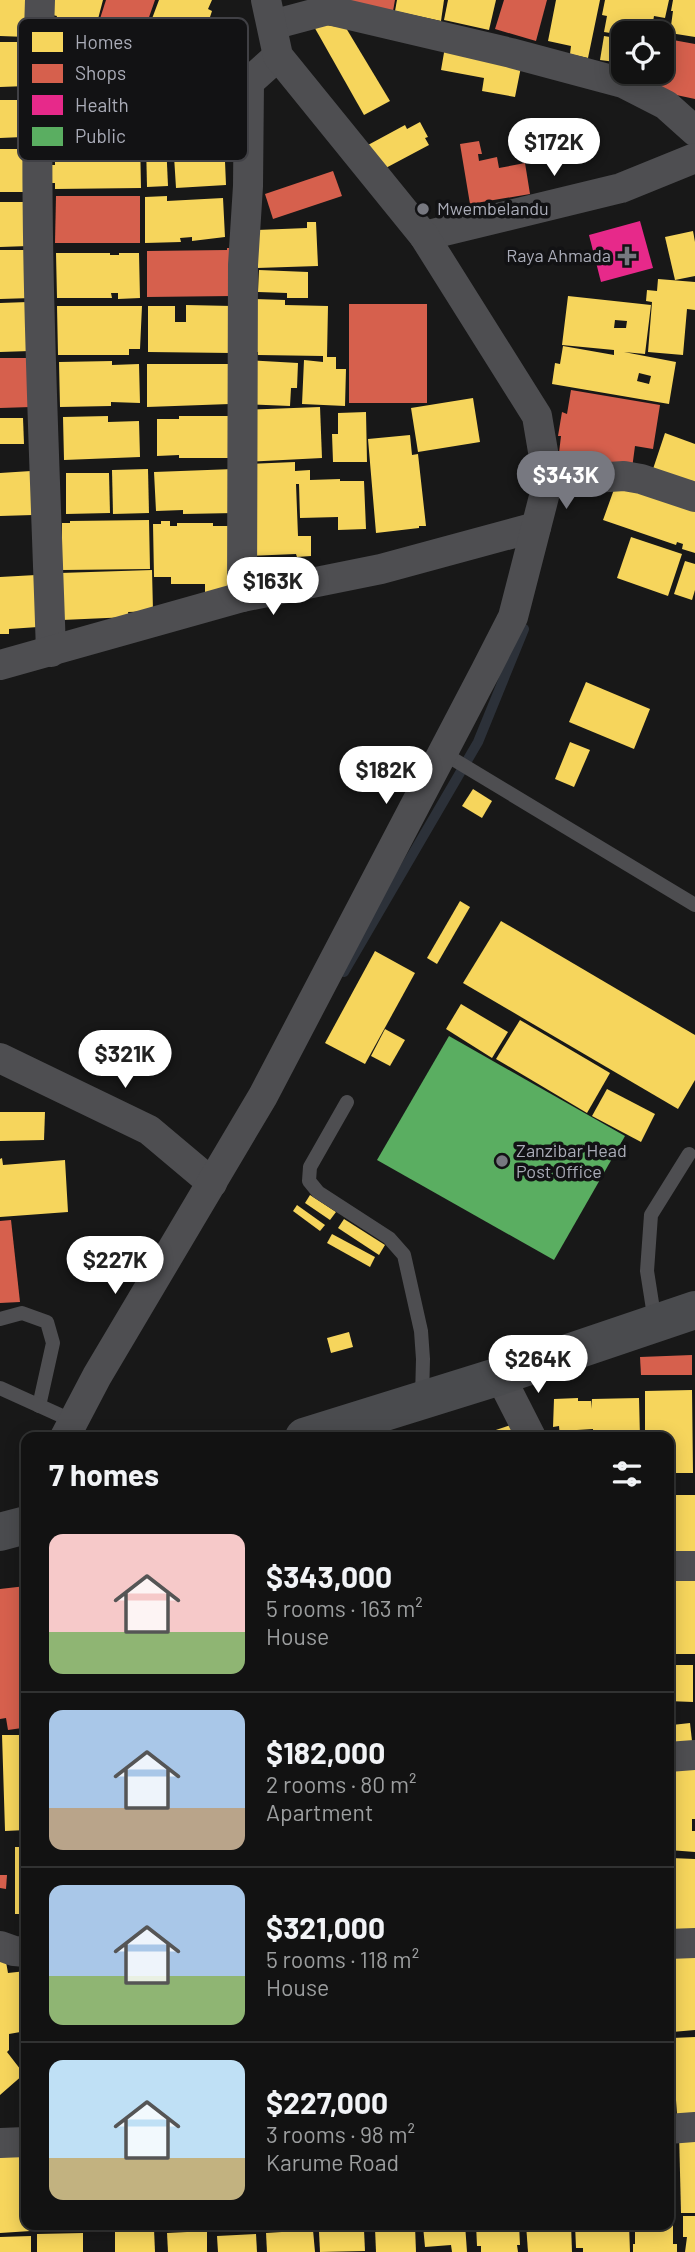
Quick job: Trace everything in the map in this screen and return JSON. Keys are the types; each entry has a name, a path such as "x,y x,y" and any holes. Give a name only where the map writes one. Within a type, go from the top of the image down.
{"main road":[{"path":"326,1432 695,1310"},
{"path":"0,1532 21,1526"}],"street":[{"path":"39,18 40,0"},
{"path":"69,1429 97,1376 263,1096 513,617 548,481 537,416 425,236 278,57 269,13 328,9 623,83 666,105 695,131"},
{"path":"242,597 243,265 248,186 249,82 278,57"},
{"path":"425,236 621,188 695,158"},
{"path":"38,161 40,317 51,652"},
{"path":"548,481 624,477 641,479 695,497"},
{"path":"0,665 242,597 381,569 536,527"},
{"path":"0,1058 149,1130 212,1182"},
{"path":"500,1376 528,1432"},
{"path":"674,1566 695,1566"},
{"path":"674,1757 695,1755"},
{"path":"674,1944 695,1943"},
{"path":"0,1946 21,1952"},
{"path":"674,2129 695,2127"},
{"path":"0,2143 21,2142"}],"lane":[{"path":"443,754 695,905"},
{"path":"347,1102 310,1167 309,1181 318,1192 389,1238 404,1255 422,1341 422,1400"},
{"path":"655,1323 647,1271 652,1215 689,1154"},
{"path":"0,1319 22,1313 47,1322 53,1343 39,1406"},
{"path":"0,1388 39,1406 69,1429"}],"building: Homes":[{"path":"0,0 27,0 27,18 18,18 18,37 0,36"},
{"path":"49,0 103,0 98,18 48,14"},
{"path":"159,0 212,0 208,9 212,11 210,18 152,18"},
{"path":"397,0 444,0 441,21 395,11"},
{"path":"448,0 496,0 489,30 444,20"},
{"path":"556,0 600,0 588,58 570,54 571,46 548,41"},
{"path":"605,0 669,0 665,18 654,16 653,21 611,21 611,33 604,32 607,16 602,15"},
{"path":"673,0 695,0 695,37 674,34 671,11"},
{"path":"312,23 346,28 390,101 364,115"},
{"path":"604,36 611,37 611,61 600,60"},
{"path":"0,42 18,42 18,86 0,87"},
{"path":"445,47 522,62 515,97 482,91 484,78 441,70"},
{"path":"0,100 18,100 18,137 0,138"},
{"path":"420,122 429,145 382,170 368,145 405,125 407,129"},
{"path":"0,149 18,149 18,161 26,161 27,192 0,192"},
{"path":"55,161 140,161 141,188 55,189 55,183 51,183 50,165 55,165"},
{"path":"146,161 167,161 168,186 147,187"},
{"path":"174,161 225,161 226,185 176,188"},
{"path":"167,196 167,201 223,198 225,237 192,241 192,237 180,238 181,242 145,243 145,197"},
{"path":"0,202 28,202 29,246 0,247"},
{"path":"307,222 316,222 318,266 257,268 257,230 307,228"},
{"path":"693,231 695,276 675,280 665,237"},
{"path":"0,250 29,250 32,298 0,299"},
{"path":"56,253 139,253 140,298 118,299 118,293 111,293 112,298 57,298"},
{"path":"169,269 178,269 178,283 169,283"},
{"path":"259,270 308,272 308,298 287,298 287,293 258,292"},
{"path":"658,279 695,282 695,310 687,309 683,355 648,352 652,302 646,301 647,290 657,291"},
{"path":"568,296 651,305 645,354 624,352 676,362 669,404 552,384 555,363 560,364 563,346 614,355 614,350 562,345","holes":["615,320 627,321 626,328 614,328","639,373 651,376 649,384 637,381"]},
{"path":"250,299 285,300 285,305 328,306 327,357 336,357 336,369 346,369 345,406 302,404 304,360 323,362 323,356 258,355 258,352 249,352"},
{"path":"28,302 30,351 0,352 0,303"},
{"path":"186,305 232,306 232,353 148,352 148,306 175,306 175,322 186,322"},
{"path":"57,306 142,306 140,349 129,349 129,355 58,355"},
{"path":"246,360 298,363 297,388 291,388 290,406 244,404"},
{"path":"112,361 112,365 139,364 140,403 111,402 111,406 60,407 59,362"},
{"path":"147,364 230,364 230,404 147,407"},
{"path":"473,398 480,442 418,452 411,408"},
{"path":"320,407 322,458 246,462 243,410"},
{"path":"366,412 367,462 333,462 332,434 338,434 338,413"},
{"path":"108,416 108,422 139,421 140,457 64,460 63,417"},
{"path":"179,416 233,416 233,458 157,456 157,419 179,419"},
{"path":"0,418 23,418 24,444 0,444"},
{"path":"665,433 695,444 695,492 651,475"},
{"path":"410,435 412,455 418,454 426,526 376,533 368,439"},
{"path":"295,462 295,471 310,470 310,480 364,481 366,529 338,530 338,517 300,518 299,484 296,484 298,536 311,536 311,556 250,556 247,464"},
{"path":"148,469 149,513 113,514 112,470"},
{"path":"234,469 235,513 183,514 183,510 156,511 154,472"},
{"path":"31,471 33,515 0,516 0,473"},
{"path":"66,473 109,473 110,513 66,514"},
{"path":"617,481 695,501 695,553 682,549 683,544 677,542 676,545 603,520"},
{"path":"149,520 150,569 62,570 62,523"},
{"path":"161,521 170,521 170,526 177,526 177,523 213,523 213,526 230,526 231,594 205,594 205,584 171,584 171,577 154,577 153,524 161,524"},
{"path":"631,537 682,554 668,596 617,578"},
{"path":"685,561 695,564 695,590 692,600 674,594"},
{"path":"152,570 153,611 128,612 129,617 62,620 60,573"},
{"path":"36,575 38,627 9,629 9,634 0,634 0,577"},
{"path":"586,682 650,709 634,749 569,722"},
{"path":"570,742 590,750 574,787 555,779"},
{"path":"473,789 492,801 482,818 462,806"},
{"path":"460,901 470,907 437,964 427,958"},
{"path":"501,921 695,1035 695,1080 678,1109 463,983"},
{"path":"375,951 415,973 365,1064 325,1043"},
{"path":"461,1004 508,1032 492,1058 446,1029"},
{"path":"520,1020 610,1073 587,1113 496,1059"},
{"path":"385,1029 405,1040 390,1066 371,1056"},
{"path":"607,1089 655,1114 641,1142 592,1116"},
{"path":"0,1112 45,1112 44,1140 0,1141"},
{"path":"2,1158 3,1165 65,1160 68,1212 0,1217"},
{"path":"310,1195 336,1212 330,1220 305,1203"},
{"path":"297,1205 325,1225 320,1231 293,1211"},
{"path":"344,1219 385,1245 379,1255 338,1228"},
{"path":"332,1234 375,1257 370,1267 327,1243"},
{"path":"349,1332 353,1347 331,1353 327,1338"},
{"path":"692,1390 693,1473 674,1473 674,1432 645,1432 645,1391"},
{"path":"578,1398 578,1401 591,1401 591,1409 592,1399 639,1398 640,1432 593,1432 593,1429 560,1432 559,1426 553,1427 554,1399"},
{"path":"514,1424 516,1432 490,1432"},
{"path":"674,1495 695,1495 695,1563 674,1562"},
{"path":"674,1577 695,1577 695,1654 674,1654"},
{"path":"674,1665 693,1665 693,1702 674,1701"},
{"path":"690,1723 692,1741 674,1743 674,1725"},
{"path":"2,1735 21,1735 21,1830 5,1831"},
{"path":"674,1762 695,1762 695,1819 692,1819 692,1831 695,1831 695,1852 674,1850"},
{"path":"15,1847 21,1847 21,1914 15,1914"},
{"path":"674,1858 695,1859 695,1930 674,1931"},
{"path":"695,1949 695,2030 674,2032 674,1951"},
{"path":"0,1955 5,1956 8,1973 21,1972 21,2032 9,2034 7,2052 21,2070 21,2077 0,2095"},
{"path":"695,2037 695,2113 677,2114 674,2038"},
{"path":"695,2131 695,2213 681,2213 679,2132"},
{"path":"21,2150 21,2230 31,2231 0,2233 0,2151"},
{"path":"683,2216 695,2216 695,2252 685,2252 687,2237 683,2237"},
{"path":"115,2230 154,2230 155,2252 115,2252"},
{"path":"313,2230 315,2252 267,2252 266,2233"},
{"path":"364,2230 365,2251 320,2252 319,2232"},
{"path":"375,2230 415,2230 416,2252 376,2252"},
{"path":"423,2230 465,2230 467,2252 452,2252 451,2245 425,2247"},
{"path":"476,2230 519,2230 518,2252 481,2252 481,2246 477,2246"},
{"path":"526,2230 571,2230 572,2252 528,2252"},
{"path":"575,2230 629,2230 630,2252 583,2252 583,2248 576,2248"},
{"path":"635,2230 673,2230 673,2244 677,2244 677,2252 633,2252"},
{"path":"207,2231 207,2252 168,2252 167,2233"},
{"path":"83,2233 83,2252 37,2252 37,2234"},
{"path":"256,2234 257,2252 218,2252 217,2236"},
{"path":"31,2236 31,2252 0,2252 0,2237"}],"building: Shops":[{"path":"106,0 155,0 149,18 100,18"},
{"path":"351,0 395,0 393,11 351,3"},
{"path":"504,0 547,0 536,41 495,29"},
{"path":"674,40 695,44 695,99 653,90 654,84 674,84"},
{"path":"479,141 482,154 478,154 479,161 497,157 499,168 525,163 530,194 470,204 460,144"},
{"path":"333,171 342,196 273,219 265,194"},
{"path":"56,196 140,196 140,243 55,243"},
{"path":"235,248 233,296 147,297 147,251"},
{"path":"349,304 427,304 427,403 349,403"},
{"path":"0,358 31,358 31,407 0,408"},
{"path":"571,390 660,405 653,449 635,446 631,476 565,472 569,455 559,453 561,436 558,436 562,412 567,414"},
{"path":"11,1220 20,1302 0,1303 0,1221"},
{"path":"692,1355 692,1375 641,1375 640,1357"},
{"path":"21,1587 21,1728 8,1730 6,1718 0,1719 0,1589"},
{"path":"0,1875 7,1875 6,1889 0,1888"}],"building: Health":[{"path":"640,221 653,268 601,282 589,235"}],"building: Public":[{"path":"449,1036 625,1136 554,1260 377,1160"}],"waterway":[{"path":"344,972 478,742 524,629"}],"place":[{"name":"Mwembelandu","path":"423,209"},
{"name":"Raya Ahmada","path":"627,256"},
{"name":"Zanzibar Head Post Office","path":"502,1161"}]}
